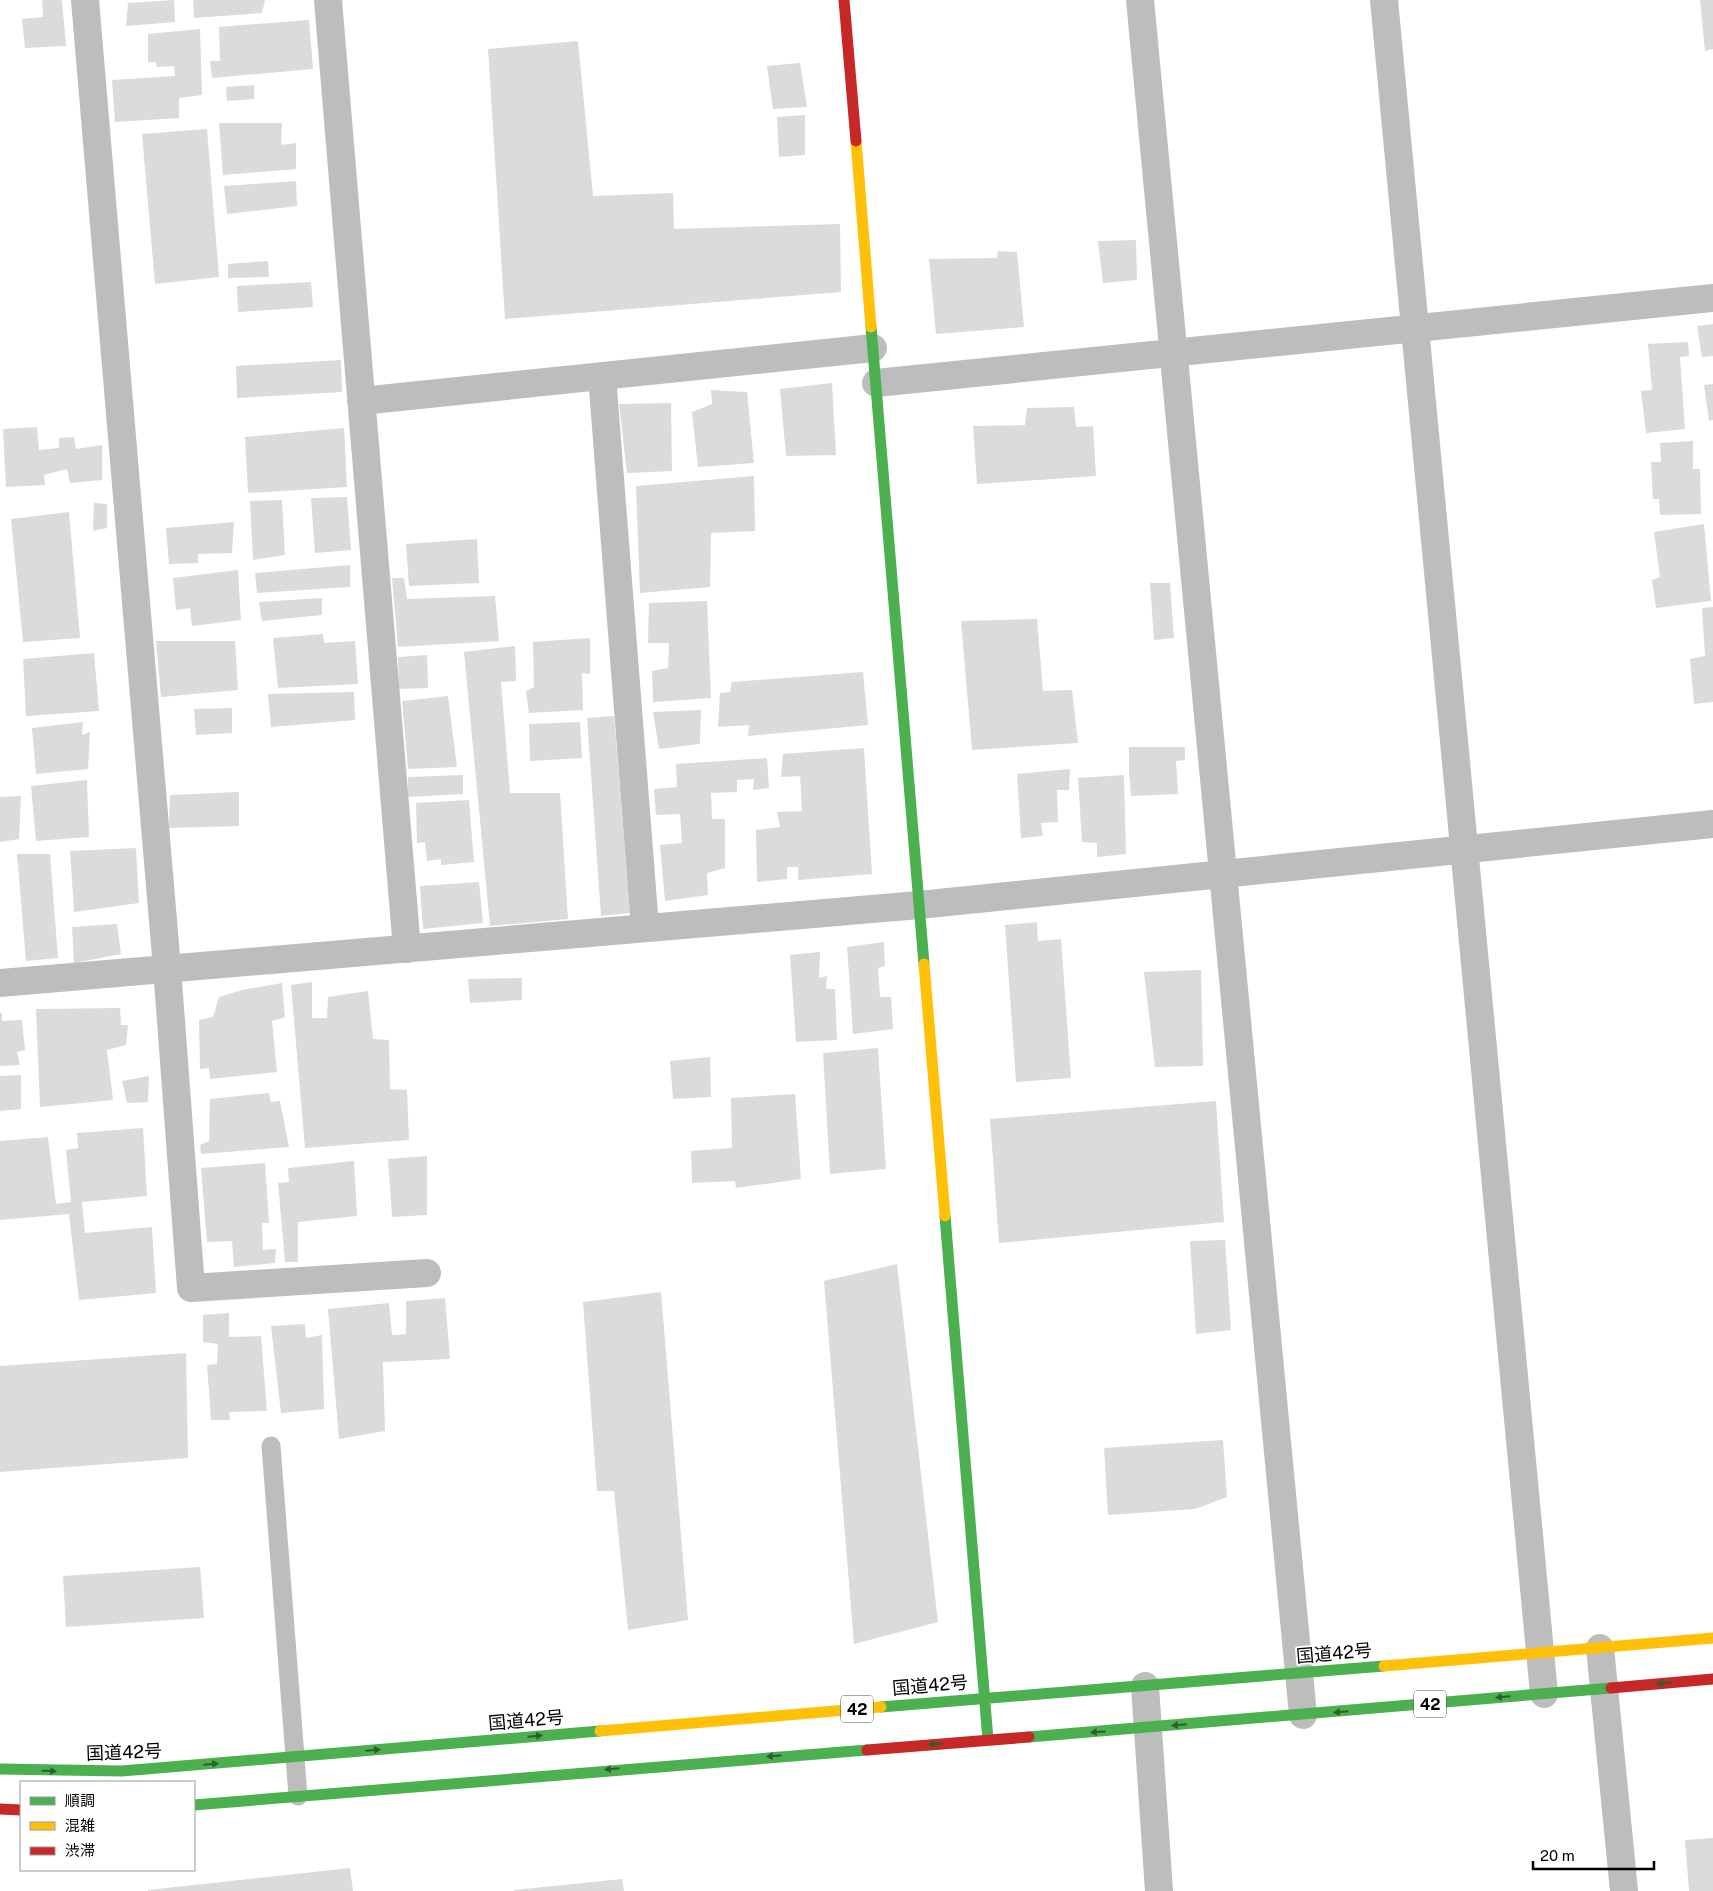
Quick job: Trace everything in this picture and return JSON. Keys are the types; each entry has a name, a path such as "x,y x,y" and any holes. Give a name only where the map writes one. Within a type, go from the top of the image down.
{"main road":[{"path":"844,0 988,1740"},
{"name":"国道42号","path":"0,1768 122,1771 1713,1638"},
{"name":"42","path":"195,1805 653,1766 1304,1715 1713,1679"},
{"path":"0,1809 20,1810"}],"street":[{"path":"85,0 167,968 191,1288 427,1273"},
{"path":"328,0 407,949"},
{"path":"1140,0 1304,1715"},
{"path":"1384,0 1544,1694"},
{"path":"876,383 1713,298"},
{"path":"361,401 873,348"},
{"path":"602,376 645,927"},
{"path":"0,983 919,905 1713,824"},
{"path":"1600,1648 1624,1891"},
{"path":"1145,1686 1159,1891"}],"lane":[{"path":"271,1446 298,1796"}],"building":[{"path":"42,0 62,0 66,46 25,48 22,19 43,17"},
{"path":"174,0 175,22 126,26 128,3"},
{"path":"193,0 265,0 262,13 194,18"},
{"path":"1700,0 1713,0 1713,49 1705,51"},
{"path":"309,20 313,69 212,78 210,61 220,61 219,27"},
{"path":"200,29 202,95 179,98 179,118 115,122 112,80 175,76 174,66 157,67 156,62 148,62 148,34"},
{"path":"578,41 593,196 673,193 674,229 840,224 841,292 505,319 488,49"},
{"path":"800,63 807,107 773,109 767,66"},
{"path":"254,85 254,99 227,101 226,87"},
{"path":"805,115 805,155 779,157 777,117"},
{"path":"219,123 282,123 281,145 296,143 296,169 223,175"},
{"path":"207,129 219,277 155,284 142,134"},
{"path":"296,181 297,206 227,214 224,186"},
{"path":"1136,240 1137,280 1103,283 1098,241"},
{"path":"998,251 1017,252 1024,327 936,334 929,259 997,258"},
{"path":"268,261 269,277 228,278 228,264"},
{"path":"311,282 313,307 238,312 237,286"},
{"path":"1713,324 1713,356 1702,357 1697,326"},
{"path":"1688,342 1689,356 1680,357 1685,429 1646,433 1641,391 1652,390 1648,344"},
{"path":"341,360 342,392 237,398 236,366"},
{"path":"832,383 836,455 786,456 780,389"},
{"path":"1713,384 1713,420 1709,421 1704,385"},
{"path":"711,390 747,392 754,463 698,467 692,412 712,404"},
{"path":"671,403 672,471 627,473 619,404"},
{"path":"1074,407 1076,427 1093,426 1096,476 977,484 973,426 1025,425 1027,408"},
{"path":"37,427 39,450 59,448 59,438 74,437 76,449 102,445 102,480 70,483 67,469 44,475 45,485 6,487 3,429"},
{"path":"344,428 347,487 248,493 245,437"},
{"path":"1693,441 1693,469 1700,469 1701,514 1660,515 1659,499 1653,499 1651,462 1661,462 1660,443"},
{"path":"754,476 755,531 711,533 710,587 640,593 636,486"},
{"path":"347,497 351,550 315,553 311,498"},
{"path":"282,500 285,555 253,560 250,501"},
{"path":"94,503 107,504 107,528 93,531"},
{"path":"69,512 80,638 23,642 11,519"},
{"path":"234,522 232,553 198,554 198,563 169,564 166,528"},
{"path":"1704,524 1711,601 1656,608 1652,580 1660,577 1654,532"},
{"path":"477,539 479,583 409,586 406,544"},
{"path":"350,565 350,587 257,593 255,573"},
{"path":"238,570 241,620 192,626 190,608 176,610 173,578"},
{"path":"392,578 404,578 407,599 495,596 499,641 398,647"},
{"path":"1150,583 1170,583 1174,638 1154,640"},
{"path":"322,598 322,615 262,621 259,602"},
{"path":"707,601 711,698 653,702 652,671 668,668 669,643 648,643 649,603"},
{"path":"1713,607 1713,702 1694,704 1690,659 1705,656 1702,608"},
{"path":"1037,619 1043,691 1072,690 1078,743 972,750 961,621"},
{"path":"323,634 324,643 355,641 358,684 278,688 273,638"},
{"path":"590,638 590,674 582,673 583,710 529,713 526,691 534,687 533,642"},
{"path":"156,641 235,641 238,690 161,697"},
{"path":"515,646 516,681 501,682 510,793 560,793 568,919 490,926 464,652"},
{"path":"94,653 99,711 26,716 23,659"},
{"path":"427,655 428,688 399,689 398,657"},
{"path":"863,672 868,725 748,736 749,725 718,727 720,693 730,692 732,682"},
{"path":"354,692 355,720 271,727 268,694"},
{"path":"448,696 457,767 408,769 402,701"},
{"path":"232,708 232,733 196,735 194,709"},
{"path":"701,710 700,744 659,749 653,712"},
{"path":"614,716 630,913 601,916 587,718"},
{"path":"83,722 82,735 90,732 88,769 36,774 32,728"},
{"path":"580,722 582,758 530,761 529,724"},
{"path":"1129,747 1185,747 1185,760 1176,761 1178,794 1131,796"},
{"path":"864,748 872,874 798,880 798,867 787,867 787,879 757,882 756,830 780,827 777,812 802,811 800,776 781,777 783,754"},
{"path":"767,758 769,788 753,790 754,779 737,780 737,792 711,793 712,819 725,819 725,868 707,873 708,895 665,901 660,845 682,843 680,814 656,815 654,789 677,787 676,764"},
{"path":"1070,769 1069,790 1057,790 1058,822 1041,823 1043,836 1021,838 1017,774"},
{"path":"463,775 463,794 408,797 408,777"},
{"path":"1124,775 1126,854 1097,857 1097,843 1082,842 1078,778"},
{"path":"87,780 89,837 36,841 31,786"},
{"path":"239,792 239,826 169,828 170,795"},
{"path":"21,796 19,839 0,842 0,797"},
{"path":"469,800 474,862 441,865 441,859 427,861 425,842 417,843 416,803"},
{"path":"136,848 139,903 74,912 70,851"},
{"path":"17,854 50,854 58,958 26,961"},
{"path":"479,882 483,923 423,929 420,886"},
{"path":"1037,922 1038,941 1061,939 1071,1078 1016,1082 1005,925"},
{"path":"117,924 121,954 74,963 72,927"},
{"path":"884,942 885,966 878,968 880,997 891,997 893,1029 853,1034 847,947"},
{"path":"820,952 819,978 827,976 826,989 835,989 837,1040 796,1042 790,955"},
{"path":"1201,970 1203,1066 1155,1067 1144,972"},
{"path":"522,978 522,1000 470,1003 468,979"},
{"path":"312,982 312,1018 327,1018 328,997 368,991 373,1039 389,1040 390,1089 407,1090 409,1140 305,1148 291,985"},
{"path":"282,983 285,1017 272,1021 277,1072 210,1079 209,1068 200,1069 199,1020 213,1017 219,997 242,990"},
{"path":"120,1008 121,1025 128,1025 126,1045 107,1050 113,1100 40,1107 36,1009"},
{"path":"0,1013 2,1013 2,1021 22,1020 25,1050 17,1052 20,1065 0,1066"},
{"path":"878,1048 886,1169 830,1174 823,1053"},
{"path":"710,1057 711,1097 673,1099 670,1061"},
{"path":"21,1075 21,1109 0,1111 0,1076"},
{"path":"149,1076 148,1102 127,1103 122,1081"},
{"path":"269,1093 271,1102 280,1101 289,1147 201,1154 200,1145 209,1141 210,1099"},
{"path":"795,1094 801,1179 736,1188 735,1181 692,1183 691,1151 732,1148 731,1098"},
{"path":"1216,1101 1224,1222 999,1243 990,1119"},
{"path":"143,1128 147,1196 82,1202 85,1233 152,1227 156,1293 79,1300 69,1214 0,1220 0,1141 48,1137 56,1204 71,1202 66,1150 78,1148 77,1133"},
{"path":"427,1156 427,1215 392,1217 388,1159"},
{"path":"354,1161 357,1216 298,1222 298,1262 285,1262 278,1183 289,1182 288,1168"},
{"path":"265,1163 269,1223 262,1223 263,1250 276,1249 275,1263 234,1267 232,1241 207,1242 201,1168"},
{"path":"1225,1240 1231,1330 1196,1334 1190,1241"},
{"path":"897,1264 938,1622 854,1644 824,1281"},
{"path":"661,1292 688,1620 628,1630 614,1491 597,1491 583,1302"},
{"path":"445,1298 450,1359 383,1362 385,1431 339,1439 328,1309 389,1303 392,1335 406,1334 406,1301"},
{"path":"229,1313 229,1337 261,1336 267,1411 229,1412 230,1420 211,1420 207,1365 217,1364 218,1344 203,1342 203,1315"},
{"path":"305,1324 306,1338 322,1335 324,1409 281,1413 271,1326"},
{"path":"186,1353 188,1458 0,1472 0,1366"},
{"path":"1223,1440 1227,1497 1195,1509 1108,1515 1104,1448"},
{"path":"200,1567 204,1618 66,1627 63,1576"},
{"path":"1713,1838 1713,1891 1689,1891 1685,1840"},
{"path":"350,1868 353,1891 148,1891 148,1890"},
{"path":"622,1879 624,1891 514,1891 514,1890"}],"traffic: fast":[{"path":"871,327 924,964"},
{"path":"945,1216 988,1740"},
{"path":"881,1707 1384,1666"},
{"path":"1029,1737 1611,1688"},
{"path":"0,1769 122,1771 600,1731"},
{"path":"195,1805 867,1750"}],"traffic: slow":[{"path":"856,141 871,327"},
{"path":"924,964 945,1216"},
{"path":"1384,1666 1713,1638"},
{"path":"600,1731 881,1707"}],"traffic: jam":[{"path":"844,0 856,141"},
{"path":"1611,1688 1713,1679"},
{"path":"867,1750 1029,1737"},
{"path":"0,1809 20,1810"}]}
